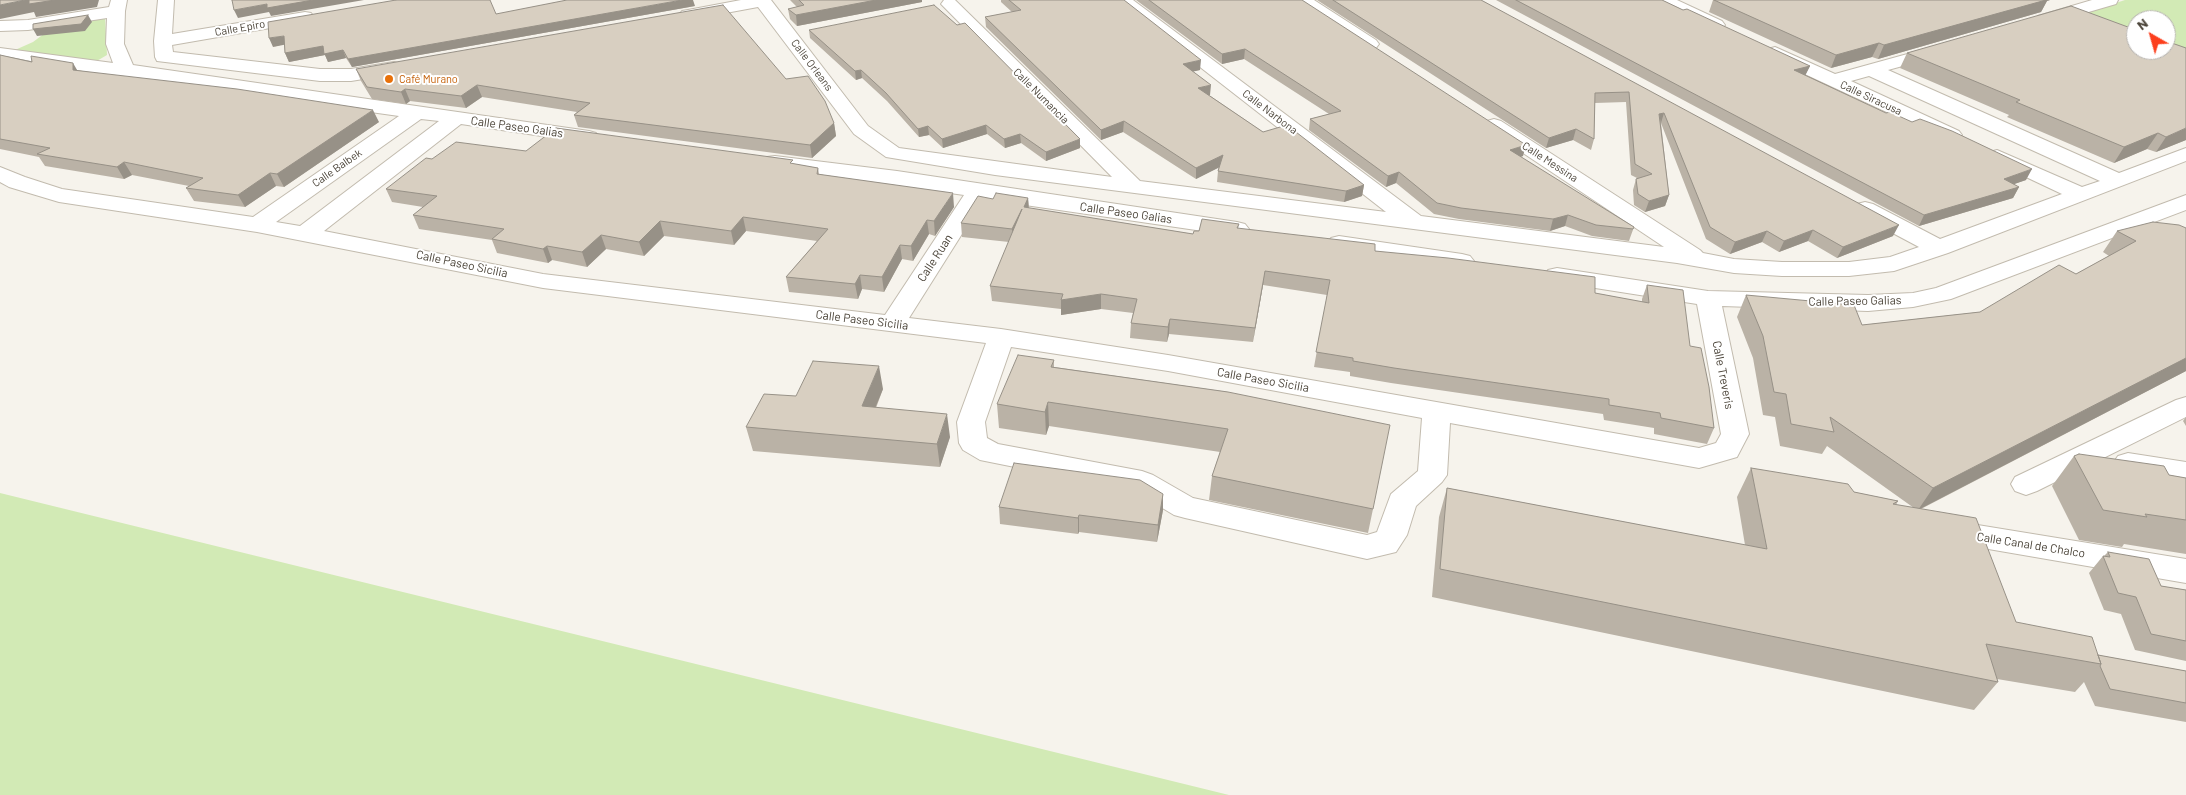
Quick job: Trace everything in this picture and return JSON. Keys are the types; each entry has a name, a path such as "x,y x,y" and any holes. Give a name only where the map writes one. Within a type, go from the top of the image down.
{"street":[{"path":"166,0 164,56 320,75 351,75 408,65"},
{"path":"693,14 719,0"},
{"path":"673,17 762,0"},
{"name":"Calle Orleans","path":"762,0 793,29 857,145"},
{"path":"931,8 969,0"},
{"name":"Calle Narbona","path":"1122,0 1417,225"},
{"path":"1302,0 1385,54"},
{"path":"1663,0 1735,34"},
{"path":"2031,24 2110,0"},
{"name":"Calle Numancia","path":"950,4 1133,186"},
{"path":"0,26 28,25 118,6 114,44 125,70"},
{"path":"2068,13 2094,22"},
{"name":"Calle Epiro","path":"163,42 319,15"},
{"path":"793,29 797,17"},
{"path":"0,47 22,38 27,33 28,25"},
{"path":"1833,80 1956,46"},
{"name":"Calle Siracusa","path":"1762,47 2079,194"},
{"name":"Calle Paseo Galias","path":"0,54 125,70 610,140"},
{"path":"1872,70 2119,181"},
{"name":"Calle Balbek","path":"257,225 417,112"},
{"name":"Calle Messina","path":"1476,113 1698,259"},
{"path":"306,233 455,118"},
{"path":"804,166 838,159 857,145 878,144 894,153 995,169 1417,225 1698,259 1734,266 1782,269 1849,269 1894,264 2079,194 2119,181 2186,154"},
{"path":"897,178 913,156"},
{"name":"Calle Paseo Galias","path":"755,160 897,178 1261,232"},
{"name":"Calle Paseo Sicilia","path":"0,173 17,182 59,195 306,233 542,281 1001,337 1168,363 1699,458 1727,450"},
{"name":"Calle Ruan","path":"892,324 978,191"},
{"path":"1845,199 1940,248"},
{"name":"Calle Paseo Galias","path":"1535,271 1708,298 1868,303 1913,300 1942,294 2132,222 2183,206"},
{"path":"2132,222 2159,235"},
{"path":"1320,240 1486,264"},
{"path":"1894,264 1942,294"},
{"path":"1849,269 1868,280 1874,293 1868,303"},
{"name":"Calle Treveris","path":"1708,298 1735,434 1727,450"},
{"path":"1001,337 971,422 974,443 990,453 1142,482 1185,507 1367,547 1385,544 1402,502 1413,490 1432,475 1437,410"},
{"path":"2026,484 2186,406"},
{"path":"2082,456 2186,472"},
{"name":"Calle Canal de Chalco","path":"1915,525 2186,571"}],"green space":[{"path":"2125,0 2186,0 2186,51 2176,48 2176,10 2126,10 2126,29 2082,14"},
{"path":"105,16 107,55 95,62 15,50 33,42 49,30"},
{"path":"0,493 1229,795 0,795"}],"building":[{"path":"0,0 25,0 0,5"},
{"path":"29,0 55,0 29,4"},
{"path":"232,0 313,0 267,8 267,4 234,10"},
{"path":"396,0 490,0 496,14 567,0 682,0 348,59 343,50 324,54 323,46 285,53 284,36 269,38 268,22"},
{"path":"799,0 876,0 796,15 788,9 804,5"},
{"path":"1009,0 1124,0 1201,60 1183,64 1211,85 1198,88 1263,132 1287,125 1364,185 1346,191 1218,171 1223,155 1196,168 1124,121 1101,130 985,17 1021,10"},
{"path":"1149,0 1302,0 1526,145 1510,150 1634,227 1633,229 1596,225 1568,215 1553,219 1461,208 1437,203 1399,172 1388,176 1310,119 1341,111 1245,49 1222,54"},
{"path":"1333,0 1481,0 1899,225 1843,247 1813,230 1784,241 1767,231 1735,242 1710,227 1664,113 1659,114 1669,195 1649,201 1638,194 1636,179 1652,174 1635,164 1629,92 1595,93 1594,139 1576,129 1549,138"},
{"path":"1516,0 1662,0 1683,10 1687,9 1810,66 1794,70 1886,113 1890,112 1912,122 1920,119 1952,131 2032,169 2004,179 2019,187 1924,215"},
{"path":"1714,0 2046,0 1884,45 1879,43 1836,55"},
{"path":"723,5 786,79 808,76 825,101 834,123 810,145 574,115 590,103 477,85 461,96 405,89 401,92 367,87 356,69"},
{"path":"934,5 957,25 965,23 1080,139 1046,152 1020,134 1004,139 986,125 942,139 928,126 918,129 886,93 861,70 855,71 809,30"},
{"path":"2071,6 2126,26 2126,60 2176,60 2176,44 2186,48 2186,128 2166,137 2158,133 2124,147 2016,102 2020,100 1907,53"},
{"path":"88,15 81,24 33,29 33,24"},
{"path":"0,55 32,62 31,56 73,63 73,70 237,89 373,110 277,174 270,173 238,195 186,188 203,178 124,162 117,167 37,154 50,148 0,139"},
{"path":"556,128 793,160 790,163 818,168 817,174 953,193 934,221 927,220 911,246 900,245 882,277 860,275 855,284 786,277 828,229 743,217 731,231 660,221 639,242 601,235 582,252 547,246 543,249 492,239 504,229 413,215 437,196 386,189 426,158 432,159 456,142 526,151"},
{"path":"996,193 1028,198 1024,207 1193,234 1194,231 1199,231 1202,219 1239,224 1237,228 1375,244 1375,251 1448,258 1595,277 1595,293 1649,303 1647,285 1683,290 1690,346 1701,348 1709,387 1714,428 1661,418 1660,413 1609,405 1609,399 1394,368 1353,361 1353,358 1316,352 1330,280 1265,271 1255,328 1170,319 1168,327 1131,323 1137,299 1101,294 1061,300 1063,294 990,286 1022,209 1012,229 961,223 978,196 993,199"},
{"path":"2153,222 2179,225 2186,228 2186,358 1933,488 1830,417 1834,432 1791,424 1786,394 1774,392 1763,336 1746,295 1854,305 1862,325 1980,312 2059,265 2076,274 2136,241 2117,231"},
{"path":"1018,355 1054,360 1051,367 1228,392 1390,425 1373,509 1212,476 1228,429 1048,402 1045,412 997,404"},
{"path":"813,361 879,366 862,406 947,414 937,444 746,427 764,394 796,396"},
{"path":"2079,454 2164,466 2169,475 2186,478 2186,520 2145,514 2147,517 2103,510 2074,456"},
{"path":"1014,463 1140,480 1163,494 1158,525 1079,515 1078,518 999,507"},
{"path":"1751,468 1848,484 1854,492 1898,501 1893,504 1976,518 2016,622 2092,637 2101,664 1986,644 1998,682 1440,569 1447,488 1767,549"},
{"path":"2108,552 2149,559 2161,586 2186,590 2186,641 2151,634 2136,597 2118,593 2103,556 2110,557"},
{"path":"2098,655 2186,671 2186,703 2110,689 2100,666"}],"place":[{"name":"Café Murano","path":"389,79"}]}
